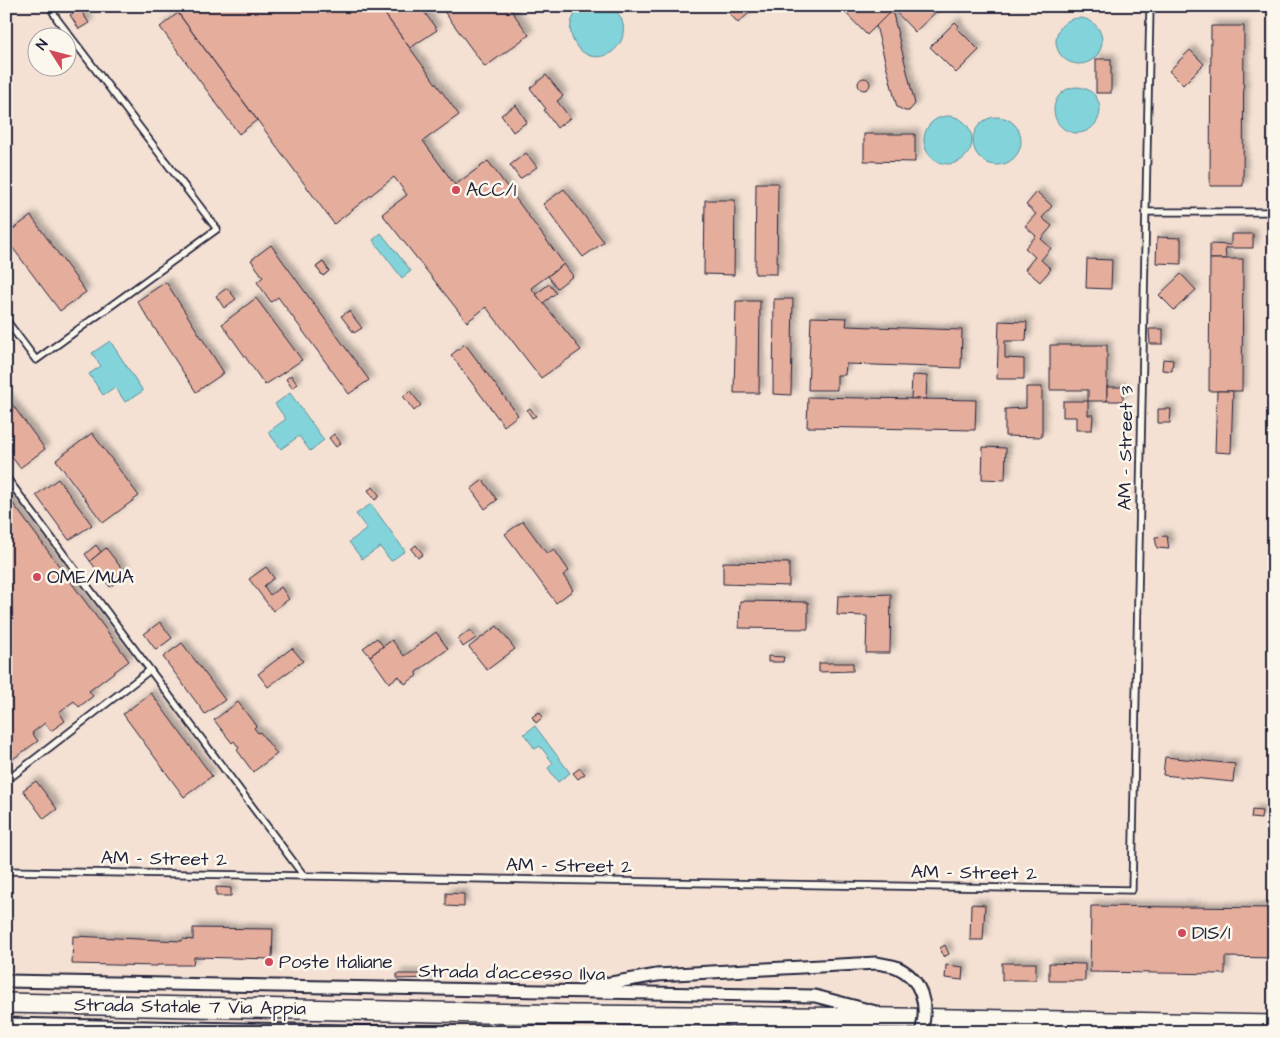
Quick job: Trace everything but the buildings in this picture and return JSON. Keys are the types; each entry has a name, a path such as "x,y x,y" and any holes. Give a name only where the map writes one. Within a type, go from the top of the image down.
{"main road":[{"name":"Strada Statale 7 Via Appia","path":"6,1003 575,1015 897,1018 1274,1026"}],"street":[{"path":"560,991 657,975 886,964 903,971 912,978 921,992 924,1009 924,1021 921,1032"},
{"name":"Strada d'accesso Ilva","path":"6,981 815,996 897,1018"},
{"path":"842,1032 897,1018"},
{"path":"6,1024 386,1032"}],"lane":[{"path":"6,320 36,360 217,229 56,19 50,6"},
{"name":"AM - Street 3","path":"1132,890 1150,6"},
{"path":"1146,212 1274,212"},
{"path":"6,477 304,876"},
{"path":"6,781 150,670"},
{"name":"AM - Street 2","path":"6,871 1132,890"}],"water":[{"path":"583,6 610,6 619,14 623,25 623,36 612,52 601,56 591,56 582,52 575,44 571,35 571,25 574,15"},
{"path":"1084,18 1088,19 1098,28 1101,32 1101,50 1092,60 1084,64 1074,64 1066,60 1057,50 1056,36 1060,28 1070,19"},
{"path":"1082,87 1086,88 1096,97 1099,101 1099,119 1090,129 1082,133 1072,133 1064,129 1055,119 1054,105 1058,97 1068,88"},
{"path":"948,116 957,118 965,123 970,131 972,140 970,149 965,157 957,162 948,164 939,162 931,157 926,149 924,140 926,131 931,123 939,118"},
{"path":"992,117 1002,117 1014,124 1021,136 1021,146 1014,158 1002,165 992,165 984,161 977,154 973,146 973,136 977,128 984,121"},
{"path":"381,233 411,271 402,278 373,240"},
{"path":"110,341 143,391 125,402 115,387 103,395 89,374 101,366 92,353"},
{"path":"290,393 324,440 310,451 299,436 281,449 268,432 286,419 275,404"},
{"path":"371,504 405,551 391,561 380,547 362,559 349,542 367,529 356,514"},
{"path":"535,726 570,773 558,782 548,768 553,763 540,746 535,749 524,734"}],"place":[{"name":"ACC/1","path":"456,190"},
{"name":"OME/MUA","path":"37,577"},
{"name":"DIS/1","path":"1182,933"},
{"name":"Poste Italiane","path":"269,962"}]}
